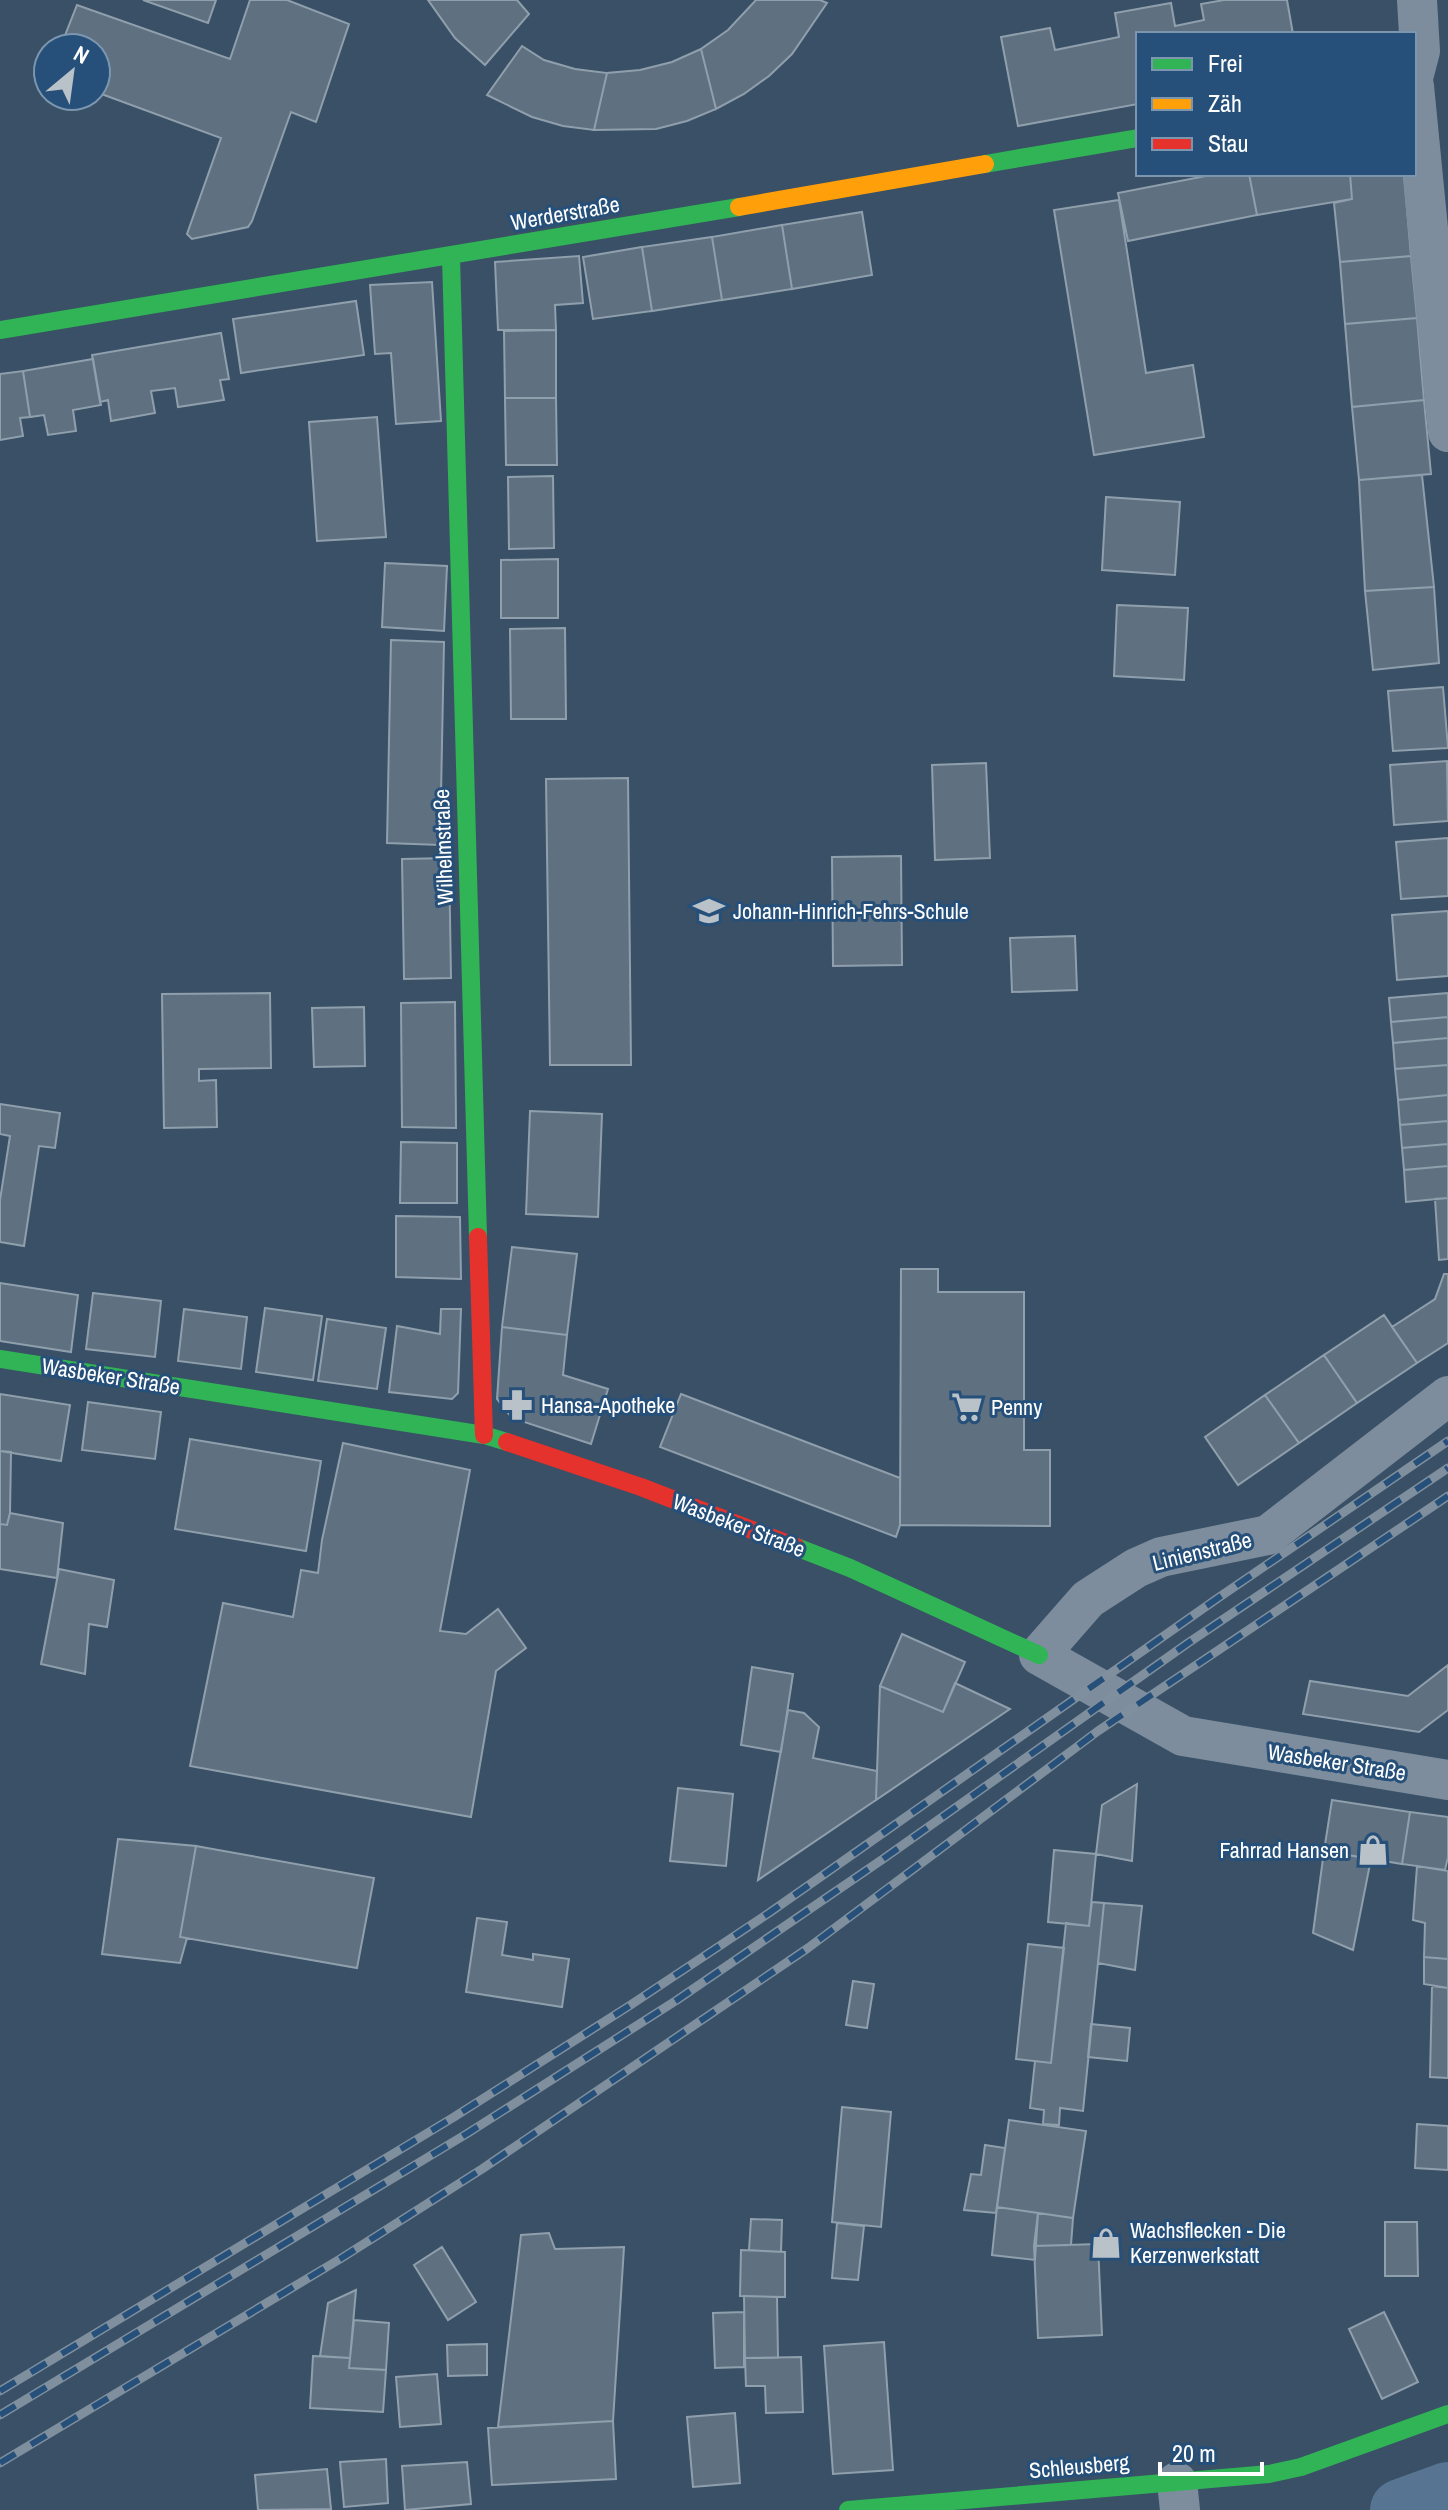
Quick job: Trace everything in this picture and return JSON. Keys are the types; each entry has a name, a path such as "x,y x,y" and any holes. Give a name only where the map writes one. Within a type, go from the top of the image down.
{"street":[{"path":"1416,66 1420,51 1417,0"},
{"path":"1416,106 1448,432"},
{"name":"Werderstraße","path":"0,330 451,257 1136,138"},
{"name":"Wilhelmstraße","path":"451,257 484,1435"},
{"name":"Wasbeker Straße","path":"0,1359 484,1435 641,1487 850,1568 1039,1655 1183,1736 1448,1780"},
{"name":"Linienstraße","path":"1039,1655 1088,1599 1136,1568 1161,1557 1268,1535 1448,1396"},
{"name":"Schleusberg","path":"848,2510 1179,2496 1301,2467 1448,2414"}],"building":[{"path":"143,0 216,0 208,23"},
{"path":"250,0 287,0 349,24 316,122 291,112 248,227 192,239 187,234 221,138 112,98 112,32 66,32 77,5 230,59"},
{"path":"428,0 517,0 529,14 485,65 455,38"},
{"path":"756,0 820,0 827,3 792,54 769,76 716,109 701,49 728,30"},
{"path":"1224,0 1287,0 1293,32 1136,32 1136,104 1018,126 1001,37 1050,28 1055,50 1119,37 1115,13 1171,3 1175,26 1204,20 1201,4"},
{"path":"522,46 544,60 575,69 607,73 594,130 563,126 532,117 487,95"},
{"path":"701,49 716,109 656,129 594,130 607,73 640,70 672,62"},
{"path":"1206,176 1249,176 1257,215 1128,241 1118,193"},
{"path":"1249,176 1350,176 1352,199 1257,215"},
{"path":"1350,176 1404,176 1411,256 1340,262 1334,203 1352,199"},
{"path":"1119,200 1146,373 1193,365 1204,437 1094,455 1054,210"},
{"path":"862,212 872,275 792,289 782,225"},
{"path":"782,225 792,289 722,300 712,237"},
{"path":"712,237 722,300 652,311 642,247"},
{"path":"642,247 652,311 593,319 583,257"},
{"path":"579,256 583,303 555,305 556,330 498,330 495,262"},
{"path":"1411,256 1417,318 1345,324 1340,262"},
{"path":"432,282 441,421 396,424 391,353 375,354 370,285"},
{"path":"356,301 364,355 241,373 233,319"},
{"path":"1417,318 1424,400 1352,407 1345,324"},
{"path":"556,330 556,398 505,398 504,331"},
{"path":"221,333 229,379 220,380 224,400 178,407 175,388 151,391 155,413 111,421 108,400 100,402 92,355"},
{"path":"93,359 101,405 73,410 76,431 48,435 44,415 30,417 23,371"},
{"path":"23,371 30,417 20,418 23,436 0,440 0,374"},
{"path":"505,398 556,398 557,465 506,465"},
{"path":"1424,400 1431,474 1359,480 1352,407"},
{"path":"377,417 386,537 317,541 309,422"},
{"path":"1422,475 1434,587 1365,591 1359,480"},
{"path":"553,476 554,548 509,549 508,477"},
{"path":"1106,497 1180,502 1175,575 1102,570"},
{"path":"558,559 558,618 501,618 501,560"},
{"path":"385,563 447,566 444,631 382,627"},
{"path":"1434,587 1439,663 1373,670 1365,591"},
{"path":"1117,605 1188,608 1184,680 1114,676"},
{"path":"565,628 566,719 511,719 510,629"},
{"path":"391,640 444,642 440,845 387,843"},
{"path":"1443,687 1448,748 1393,751 1388,691"},
{"path":"1447,761 1448,821 1394,825 1390,765"},
{"path":"986,763 990,858 935,860 932,765"},
{"path":"628,778 631,1065 550,1065 546,779"},
{"path":"1448,838 1448,896 1401,899 1396,842"},
{"path":"901,856 902,965 833,966 832,857"},
{"path":"449,858 451,978 404,979 402,859"},
{"path":"1448,911 1448,976 1397,980 1392,915"},
{"path":"1075,936 1077,990 1012,992 1010,938"},
{"path":"270,993 271,1068 199,1069 199,1081 216,1080 217,1127 164,1128 162,994"},
{"path":"1448,993 1448,1017 1391,1022 1389,998"},
{"path":"455,1002 456,1128 402,1127 401,1003"},
{"path":"364,1007 365,1066 314,1067 312,1008"},
{"path":"1448,1017 1448,1038 1393,1043 1391,1022"},
{"path":"1448,1038 1448,1065 1395,1069 1393,1043"},
{"path":"1448,1065 1448,1095 1398,1100 1395,1069"},
{"path":"1448,1095 1448,1121 1400,1125 1398,1100"},
{"path":"0,1104 60,1113 55,1148 39,1146 24,1246 0,1242 0,1200 10,1136 0,1134"},
{"path":"530,1111 602,1114 598,1217 526,1214"},
{"path":"1448,1121 1448,1144 1402,1148 1400,1125"},
{"path":"401,1142 457,1143 457,1203 400,1203"},
{"path":"1448,1144 1448,1166 1404,1170 1402,1148"},
{"path":"1448,1166 1448,1198 1406,1202 1404,1170"},
{"path":"1448,1198 1448,1259 1439,1260 1435,1199"},
{"path":"396,1216 460,1217 461,1279 396,1277"},
{"path":"512,1247 577,1254 567,1335 502,1327"},
{"path":"901,1269 938,1269 938,1292 1024,1292 1024,1450 1050,1450 1050,1526 900,1525"},
{"path":"1444,1274 1448,1274 1448,1343 1417,1363 1392,1327 1435,1299"},
{"path":"0,1283 78,1295 71,1352 0,1341"},
{"path":"93,1293 161,1301 155,1357 86,1349"},
{"path":"265,1308 322,1316 313,1380 256,1372"},
{"path":"184,1309 247,1317 241,1369 178,1361"},
{"path":"441,1309 461,1309 458,1393 452,1399 389,1392 397,1326 440,1334"},
{"path":"1384,1315 1417,1363 1357,1403 1324,1355"},
{"path":"327,1319 386,1328 377,1389 318,1381"},
{"path":"502,1327 567,1335 563,1375 608,1389 591,1444 512,1418 497,1399"},
{"path":"1324,1355 1357,1403 1299,1443 1265,1395"},
{"path":"0,1394 70,1405 61,1461 0,1451"},
{"path":"681,1394 900,1478 900,1525 896,1537 660,1447"},
{"path":"1265,1395 1299,1443 1238,1485 1205,1437"},
{"path":"88,1402 161,1412 155,1459 82,1450"},
{"path":"190,1439 321,1461 306,1551 175,1529"},
{"path":"343,1443 470,1470 440,1631 466,1634 498,1609 526,1648 496,1671 471,1817 190,1766 223,1603 293,1617 301,1570 318,1573"},
{"path":"0,1451 11,1452 7,1525 0,1524"},
{"path":"10,1513 63,1523 57,1578 0,1569 0,1524 7,1525"},
{"path":"59,1569 114,1580 107,1627 89,1624 85,1674 41,1664"},
{"path":"902,1634 965,1662 943,1712 880,1686"},
{"path":"1448,1665 1448,1710 1419,1732 1303,1714 1310,1681 1408,1696"},
{"path":"752,1667 793,1674 781,1752 741,1745"},
{"path":"955,1683 1010,1709 876,1800 880,1686 943,1712"},
{"path":"788,1710 804,1713 819,1727 813,1758 877,1771 876,1800 758,1880"},
{"path":"1137,1784 1132,1861 1096,1854 1102,1805"},
{"path":"678,1788 733,1794 726,1866 670,1861"},
{"path":"1332,1800 1410,1812 1402,1864 1324,1851"},
{"path":"1410,1812 1448,1817 1445,1870 1402,1864"},
{"path":"118,1839 196,1846 180,1937 187,1938 180,1963 102,1954"},
{"path":"196,1846 374,1878 357,1968 180,1937"},
{"path":"1054,1850 1096,1854 1089,1926 1048,1922"},
{"path":"1324,1851 1371,1859 1353,1950 1313,1933"},
{"path":"1417,1866 1448,1871 1448,1959 1424,1957 1425,1923 1413,1920"},
{"path":"1092,1902 1104,1903 1083,2111 1060,2108 1059,2125 1043,2124 1044,2110 1030,2108 1035,2061 1051,2063 1066,1923 1089,1926"},
{"path":"1104,1903 1142,1906 1135,1970 1098,1963"},
{"path":"477,1918 507,1922 502,1955 533,1960 533,1954 569,1959 562,2007 466,1992"},
{"path":"1028,1944 1064,1948 1051,2063 1016,2059"},
{"path":"1424,1957 1448,1959 1448,1988 1424,1984"},
{"path":"853,1981 874,1984 867,2028 846,2025"},
{"path":"1432,1986 1448,1988 1448,2078 1430,2077"},
{"path":"1091,2024 1130,2028 1127,2061 1088,2057"},
{"path":"842,2107 891,2112 881,2227 832,2222"},
{"path":"1009,2120 1086,2131 1073,2218 997,2207"},
{"path":"1417,2124 1448,2126 1448,2170 1415,2168"},
{"path":"985,2145 1005,2148 996,2213 964,2210 971,2174 981,2175"},
{"path":"997,2207 1038,2213 1035,2260 992,2255"},
{"path":"1038,2213 1073,2218 1071,2245 1034,2246"},
{"path":"751,2219 782,2220 781,2252 749,2250"},
{"path":"1385,2222 1417,2222 1418,2276 1385,2276"},
{"path":"837,2223 864,2226 858,2280 832,2278"},
{"path":"549,2233 555,2249 624,2247 613,2421 498,2427 521,2235"},
{"path":"1098,2244 1102,2335 1038,2338 1034,2246"},
{"path":"442,2247 476,2302 448,2320 414,2265"},
{"path":"741,2250 785,2252 785,2297 740,2296"},
{"path":"356,2290 350,2358 320,2356 328,2303"},
{"path":"744,2296 777,2297 778,2358 745,2358"},
{"path":"744,2312 744,2367 715,2368 713,2313"},
{"path":"1384,2312 1418,2382 1382,2399 1349,2329"},
{"path":"354,2320 389,2323 386,2370 349,2368"},
{"path":"884,2342 893,2470 833,2474 824,2346"},
{"path":"487,2344 487,2375 448,2376 447,2345"},
{"path":"313,2356 350,2358 349,2368 386,2370 383,2412 310,2408"},
{"path":"801,2357 803,2412 766,2413 765,2386 746,2386 745,2358"},
{"path":"437,2374 441,2424 400,2427 396,2377"},
{"path":"735,2413 740,2483 693,2487 687,2417"},
{"path":"613,2421 616,2479 492,2485 488,2428"},
{"path":"386,2459 388,2503 344,2507 340,2462"},
{"path":"467,2462 471,2504 405,2510 402,2466"},
{"path":"327,2469 331,2509 258,2510 255,2475"}],"waterway":[{"path":"1401,2510 1448,2493"}],"railway":[{"path":"0,2391 454,2117 629,2006 769,1913 1448,1441"},
{"path":"0,2415 468,2133 677,2000 1188,1643 1448,1468"},
{"path":"0,2463 340,2259 482,2169 808,1948 1098,1731 1448,1496"}],"traffic: fast":[{"path":"985,164 1136,138"},
{"path":"0,330 739,207"},
{"path":"451,257 478,1237"},
{"path":"0,1359 484,1435 507,1442"},
{"path":"796,1547 850,1568 1039,1655"},
{"path":"848,2510 1269,2474 1301,2467 1448,2414"}],"traffic: slow":[{"path":"739,207 985,164"}],"traffic: jam":[{"path":"478,1237 484,1435"},
{"path":"507,1442 641,1487 796,1547"}],"place":[{"name":"Johann-Hinrich-Fehrs-Schule","path":"709,911"},
{"name":"Hansa-Apotheke","path":"517,1405"},
{"name":"Penny","path":"967,1407"},
{"name":"Fahrrad Hansen","path":"1373,1850"},
{"name":"Wachsflecken - Die Kerzenwerkstatt","path":"1106,2243"}]}
